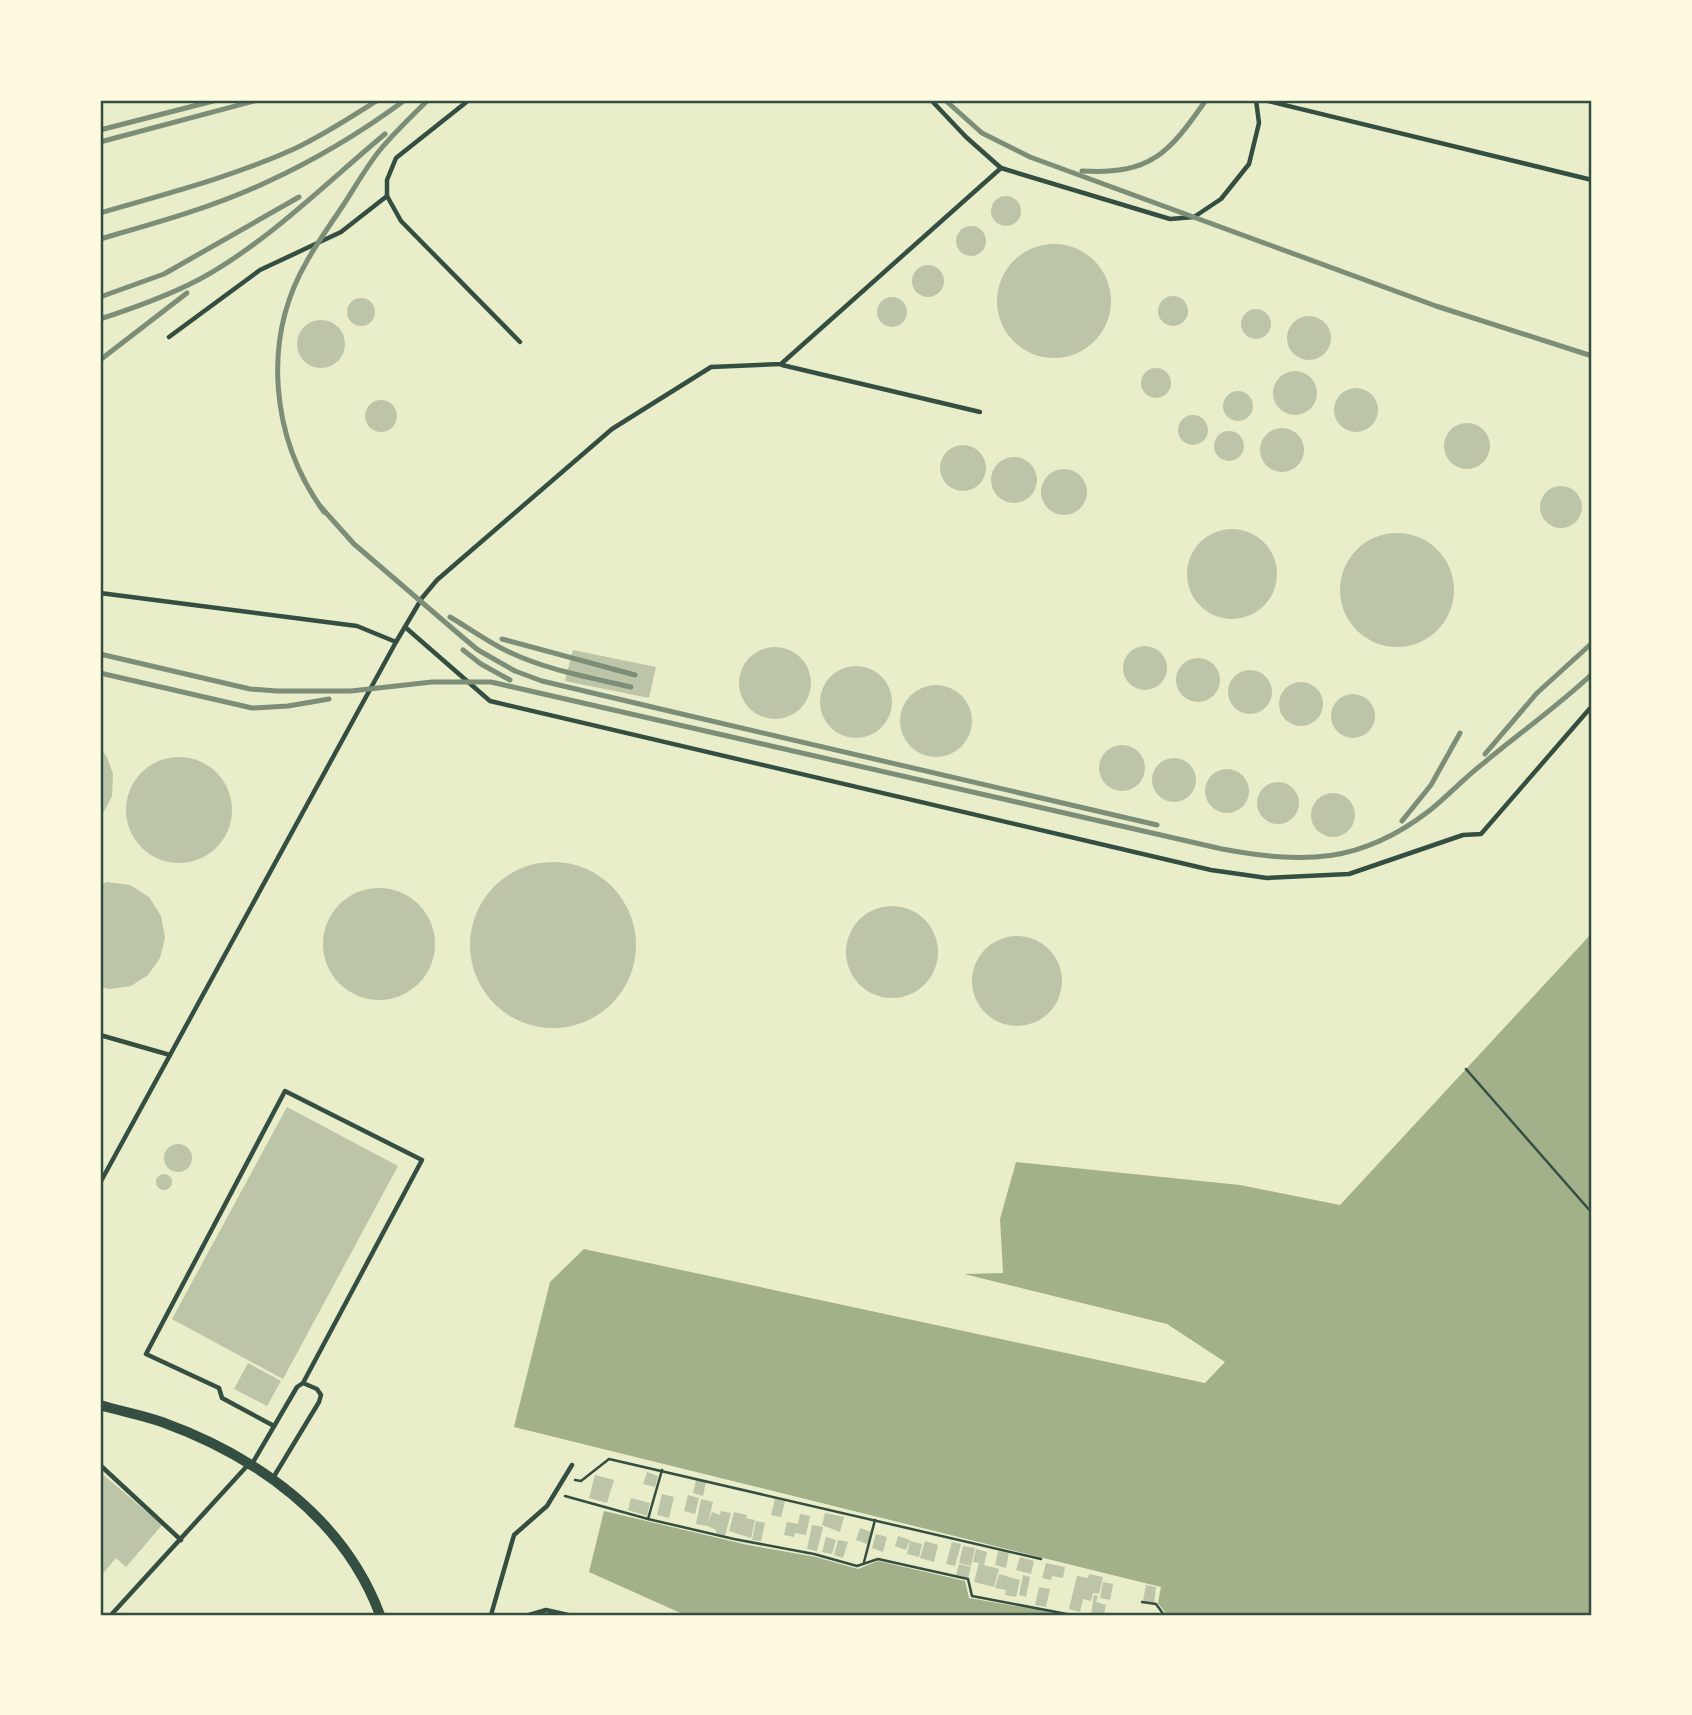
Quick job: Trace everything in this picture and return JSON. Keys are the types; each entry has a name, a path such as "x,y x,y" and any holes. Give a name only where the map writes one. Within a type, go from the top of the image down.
{"street":[{"path":"100,1405 159,1421 208,1440 251,1463 289,1490 326,1525 355,1563 380,1615"}],"lane":[{"path":"469,100 396,158 387,180 387,196 401,221 520,342"},
{"path":"931,100 1001,169 1170,219 1194,217 1221,199 1248,164 1259,123 1256,100"},
{"path":"1264,100 1592,180"},
{"path":"781,365 1001,169"},
{"path":"169,337 260,270 341,232 387,196"},
{"path":"100,1183 396,642 422,598 438,580 612,429 711,367 781,365 980,412"},
{"path":"100,593 357,626 396,642"},
{"path":"405,627 490,701 1210,870 1267,878 1349,874 1463,835 1481,834 1592,706"},
{"path":"100,1035 170,1055"},
{"path":"111,1615 251,1463 274,1426 297,1387 303,1384 422,1160 285,1091 146,1354 219,1388 222,1398 274,1426"},
{"path":"273,1478 319,1402 321,1395 317,1389 303,1384"},
{"path":"100,1465 180,1540"},
{"path":"491,1615 514,1535 547,1506 572,1465"},
{"path":"529,1615 546,1610 568,1615"}],"path":[{"path":"1466,1069 1592,1213"},
{"path":"565,1476 581,1481 609,1459 1041,1559"},
{"path":"649,1519 662,1470"},
{"path":"555,1493 649,1519 814,1554 857,1566 878,1559 968,1579 972,1596 1072,1615"},
{"path":"864,1562 875,1520"},
{"path":"1142,1602 1156,1604 1164,1615"}],"shaded area":[{"path":"1592,933 1592,1615 1167,1615 1158,1603 1161,1587 514,1427 550,1282 584,1249 1205,1383 1225,1362 1167,1324 964,1274 1003,1273 1000,1219 1016,1162 1240,1185 1340,1205"},
{"path":"604,1511 748,1545 816,1557 858,1569 878,1561 965,1581 969,1598 1068,1615 685,1615 589,1572"}],"building":[{"path":"1006,196 1017,200 1021,211 1017,222 1006,226 995,222 991,211 995,200"},
{"path":"971,226 982,230 986,241 982,252 971,256 960,252 956,241 960,230"},
{"path":"1054,244 1076,248 1094,261 1107,279 1111,301 1107,323 1094,341 1076,354 1054,358 1032,354 1014,341 1001,323 997,301 1001,279 1014,261 1032,248"},
{"path":"928,265 939,270 944,281 939,292 928,297 917,292 912,281 917,270"},
{"path":"1173,296 1184,300 1188,311 1184,322 1173,326 1162,322 1158,311 1162,300"},
{"path":"892,297 903,301 907,312 903,323 892,327 881,323 877,312 881,301"},
{"path":"361,298 371,302 375,312 371,322 361,326 351,322 347,312 351,302"},
{"path":"1256,309 1262,310 1270,318 1270,330 1262,338 1256,339 1250,338 1242,330 1241,324 1242,318 1250,310"},
{"path":"1309,316 1318,317 1325,322 1330,329 1330,347 1325,354 1318,359 1309,360 1300,359 1293,354 1288,347 1287,338 1288,329 1293,322 1300,317"},
{"path":"321,320 338,327 345,344 338,361 321,368 304,361 297,344 304,327"},
{"path":"1156,368 1167,372 1171,383 1167,394 1156,398 1145,394 1141,383 1145,372"},
{"path":"1295,371 1304,372 1311,377 1316,384 1316,402 1311,409 1304,414 1295,415 1286,414 1279,409 1274,402 1273,393 1274,384 1279,377 1286,372"},
{"path":"1356,388 1371,395 1378,410 1371,425 1356,432 1341,425 1334,410 1341,395"},
{"path":"1238,391 1249,395 1253,406 1249,417 1238,421 1227,417 1223,406 1227,395"},
{"path":"381,400 392,405 397,416 392,427 381,432 370,427 365,416 370,405"},
{"path":"1193,415 1204,419 1208,430 1204,441 1193,445 1182,441 1178,430 1182,419"},
{"path":"1467,423 1483,430 1490,446 1483,462 1467,469 1451,462 1444,446 1451,430"},
{"path":"1282,428 1291,429 1298,434 1303,441 1303,459 1298,466 1291,471 1282,472 1273,471 1266,466 1261,459 1260,450 1261,441 1266,434 1273,429"},
{"path":"1229,431 1235,432 1243,440 1243,452 1235,460 1229,461 1223,460 1215,452 1214,446 1215,440 1223,432"},
{"path":"963,445 979,452 986,468 979,484 963,491 947,484 940,468 947,452"},
{"path":"1014,457 1030,464 1037,480 1030,496 1014,503 998,496 991,480 998,464"},
{"path":"1064,469 1080,476 1087,492 1080,508 1064,515 1048,508 1041,492 1048,476"},
{"path":"1561,486 1576,492 1582,507 1576,522 1561,528 1546,522 1540,507 1546,492"},
{"path":"1232,529 1249,532 1264,542 1274,557 1277,574 1274,591 1264,606 1249,616 1232,619 1215,616 1200,606 1190,591 1187,574 1190,557 1200,542 1215,532"},
{"path":"1397,533 1419,538 1437,550 1449,568 1454,590 1449,612 1437,630 1419,642 1397,647 1375,642 1357,630 1345,612 1340,590 1345,568 1357,550 1375,538"},
{"path":"1145,646 1161,652 1167,668 1161,684 1145,690 1129,684 1123,668 1129,652"},
{"path":"775,647 795,653 805,663 811,683 805,703 795,713 775,719 755,713 745,703 739,683 745,663 755,653"},
{"path":"573,650 656,667 649,698 565,681"},
{"path":"1198,658 1213,665 1220,680 1213,695 1198,702 1183,695 1176,680 1183,665"},
{"path":"856,666 876,672 886,682 892,702 886,722 876,732 856,738 836,732 826,722 820,702 826,682 836,672"},
{"path":"1250,670 1265,677 1272,692 1265,707 1250,714 1235,707 1228,692 1235,677"},
{"path":"1301,682 1316,689 1323,704 1316,719 1301,726 1286,719 1279,704 1286,689"},
{"path":"936,685 956,691 966,701 972,721 966,741 956,751 936,757 916,751 906,741 900,721 906,701 916,691"},
{"path":"1353,694 1368,701 1375,716 1368,731 1353,738 1338,731 1331,716 1338,701"},
{"path":"1122,745 1138,752 1145,768 1138,784 1122,791 1106,784 1099,768 1106,752"},
{"path":"100,748 107,757 113,774 112,796 100,819"},
{"path":"179,757 199,761 216,773 228,790 232,810 228,830 216,847 199,859 179,863 159,859 142,847 130,830 126,810 130,790 142,773 159,761"},
{"path":"1174,758 1189,765 1196,780 1189,795 1174,802 1159,795 1152,780 1159,765"},
{"path":"1227,769 1236,770 1243,775 1248,782 1248,800 1243,807 1236,812 1227,813 1218,812 1211,807 1206,800 1205,791 1206,782 1211,775 1218,770"},
{"path":"1278,782 1293,788 1299,803 1293,818 1278,824 1263,818 1257,803 1263,788"},
{"path":"1333,793 1349,799 1355,815 1349,831 1333,837 1317,831 1311,815 1317,799"},
{"path":"553,862 585,868 612,886 630,913 636,945 630,977 612,1004 585,1022 553,1028 521,1022 494,1004 476,977 470,945 476,913 494,886 521,868"},
{"path":"107,882 130,885 149,897 161,916 165,938 160,958 148,975 131,986 110,989 100,987 100,885"},
{"path":"379,888 400,892 419,904 431,923 435,944 431,965 419,984 400,996 379,1000 358,996 339,984 327,965 323,944 327,923 339,904 358,892"},
{"path":"883,906 901,906 918,913 931,926 938,943 938,961 931,978 918,991 901,998 883,998 866,991 853,978 846,961 846,943 853,926 866,913"},
{"path":"1017,936 1034,940 1049,949 1058,964 1062,981 1058,998 1049,1013 1034,1022 1017,1026 1000,1022 985,1013 976,998 972,981 976,964 985,949 1000,940"},
{"path":"287,1107 398,1166 283,1379 172,1319"},
{"path":"178,1144 188,1148 192,1158 188,1168 178,1172 168,1168 164,1158 168,1148"},
{"path":"164,1174 170,1176 170,1188 164,1190 158,1188 156,1182 158,1176"},
{"path":"248,1363 281,1381 267,1406 234,1389"},
{"path":"100,1472 162,1525 126,1567 116,1558 100,1577"},
{"path":"647,1472 658,1476 655,1487 643,1484"},
{"path":"595,1475 614,1480 607,1503 589,1498"},
{"path":"696,1480 706,1482 703,1496 693,1493"},
{"path":"662,1494 674,1497 669,1518 657,1515"},
{"path":"688,1495 699,1498 695,1514 684,1511"},
{"path":"631,1498 650,1503 647,1516 628,1510"},
{"path":"701,1499 713,1502 708,1523 712,1512 720,1515 721,1511 731,1513 725,1536 708,1526 696,1524"},
{"path":"775,1499 785,1501 781,1517 771,1515"},
{"path":"734,1512 755,1520 751,1538 729,1531"},
{"path":"825,1513 844,1517 840,1532 822,1525"},
{"path":"800,1514 810,1516 806,1535 784,1535 787,1522 798,1524"},
{"path":"756,1521 765,1523 761,1541 752,1540"},
{"path":"812,1525 823,1527 817,1551 807,1549"},
{"path":"860,1528 872,1532 867,1544 856,1540"},
{"path":"876,1534 887,1537 883,1552 872,1548"},
{"path":"898,1536 910,1540 906,1550 895,1546"},
{"path":"826,1537 836,1540 832,1554 822,1552"},
{"path":"838,1540 848,1542 843,1558 834,1555"},
{"path":"910,1541 922,1544 919,1557 907,1554"},
{"path":"925,1541 938,1545 934,1562 920,1558"},
{"path":"952,1542 961,1544 955,1566 946,1564"},
{"path":"963,1546 975,1548 971,1566 959,1563"},
{"path":"976,1549 987,1552 984,1565 999,1569 994,1587 974,1582 979,1563 973,1562"},
{"path":"998,1551 1009,1553 1006,1568 995,1565"},
{"path":"1020,1557 1034,1561 1031,1574 1016,1570"},
{"path":"1046,1563 1065,1567 1063,1578 1042,1578"},
{"path":"959,1564 971,1567 968,1578 956,1575"},
{"path":"999,1574 1020,1580 1016,1597 1005,1595 1006,1590 995,1588"},
{"path":"1089,1574 1103,1577 1099,1594 1093,1593 1091,1601 1083,1599 1080,1612 1069,1609 1077,1576 1088,1578"},
{"path":"1023,1575 1030,1577 1026,1597 1019,1595"},
{"path":"1103,1582 1113,1584 1110,1600 1100,1598"},
{"path":"1146,1585 1156,1587 1154,1603 1143,1601"},
{"path":"1039,1587 1050,1589 1046,1607 1035,1605"},
{"path":"1094,1595 1098,1596 1096,1602 1106,1605 1104,1614 1091,1615"}],"railway":[{"path":"100,130 217,100"},
{"path":"100,142 258,100"},
{"path":"100,213 271,159 316,138 378,100"},
{"path":"100,239 206,207 267,182 338,144 405,100"},
{"path":"324,512 306,483 283,421 278,389 278,356 283,323 292,291 319,241 375,157 428,100"},
{"path":"945,100 982,133 1030,157 1436,306 1592,356"},
{"path":"1082,171 1125,169 1156,157 1181,134 1206,100"},
{"path":"100,319 176,291 225,264 273,230 385,134"},
{"path":"100,297 164,274 299,197"},
{"path":"100,360 187,293"},
{"path":"320,506 354,544 460,635 478,650 515,671 542,681 1157,825"},
{"path":"450,617 501,648 532,662 631,687"},
{"path":"502,639 635,675"},
{"path":"1485,754 1537,693 1592,643"},
{"path":"463,650 481,664 510,680"},
{"path":"100,654 250,689 277,691 351,691 432,682 491,682 1222,849 1305,858 1355,850 1404,828 1429,811 1592,674"},
{"path":"100,673 252,708 288,706 329,699"},
{"path":"1402,821 1431,785 1460,733"}]}
